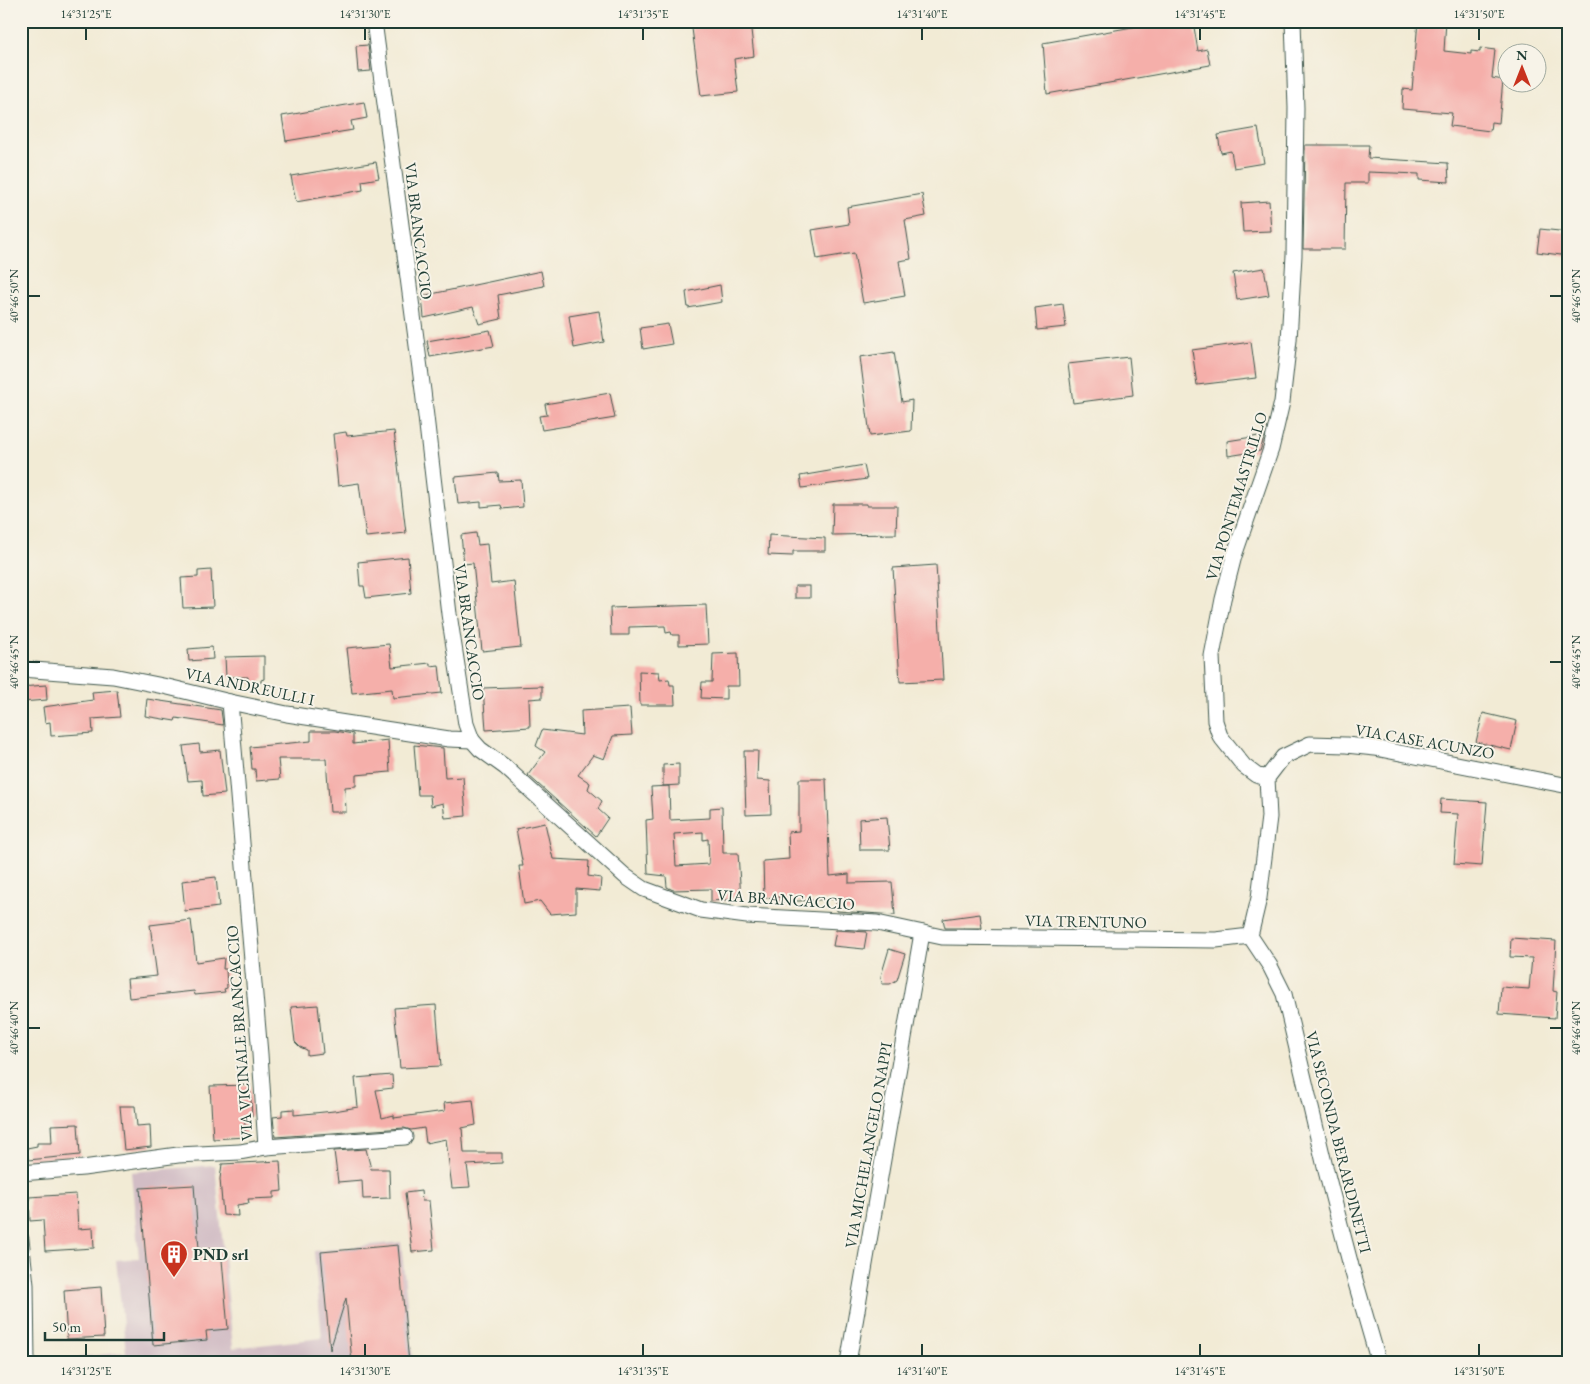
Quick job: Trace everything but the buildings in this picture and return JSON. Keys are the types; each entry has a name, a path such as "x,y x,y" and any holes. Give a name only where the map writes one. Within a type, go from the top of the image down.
{"street":[{"name":"VIA BRANCACCIO","path":"374,21 425,407 449,614 466,724 472,740 625,876 644,889 701,910 748,916 877,923 922,934"},
{"name":"VIA PONTEMASTRILLO","path":"1266,778 1256,775 1244,766 1220,736 1215,722 1212,656 1223,599 1234,556 1271,449 1282,402 1289,340 1294,255 1296,108 1293,21"},
{"name":"VIA ANDREULLI I","path":"21,669 113,676 287,714 448,739 472,740"},
{"name":"VIA VICINALE BRANCACCIO","path":"21,1173 83,1168 178,1155 240,1152 266,1147 260,1054 230,702"},
{"name":"VIA CASE ACUNZO","path":"1266,778 1283,757 1310,744 1375,748 1569,786"},
{"path":"1250,936 1259,898 1269,818 1266,778"},
{"name":"VIA TRENTUNO","path":"922,934 960,938 1216,940 1250,936"},
{"name":"VIA MICHELANGELO NAPPI","path":"848,1363 922,934"},
{"name":"VIA SECONDA BERARDINETTI","path":"1250,936 1270,966 1284,994 1326,1168 1379,1363"},
{"path":"266,1147 405,1137"},
{"path":"21,1239 26,1285 27,1363"}],"shaded area":[{"path":"215,1165 233,1348 322,1338 314,1251 401,1242 413,1363 46,1363 45,1361 126,1352 116,1260 139,1258 131,1172"}],"place":[{"name":"PND srl","path":"174,1278"}]}
